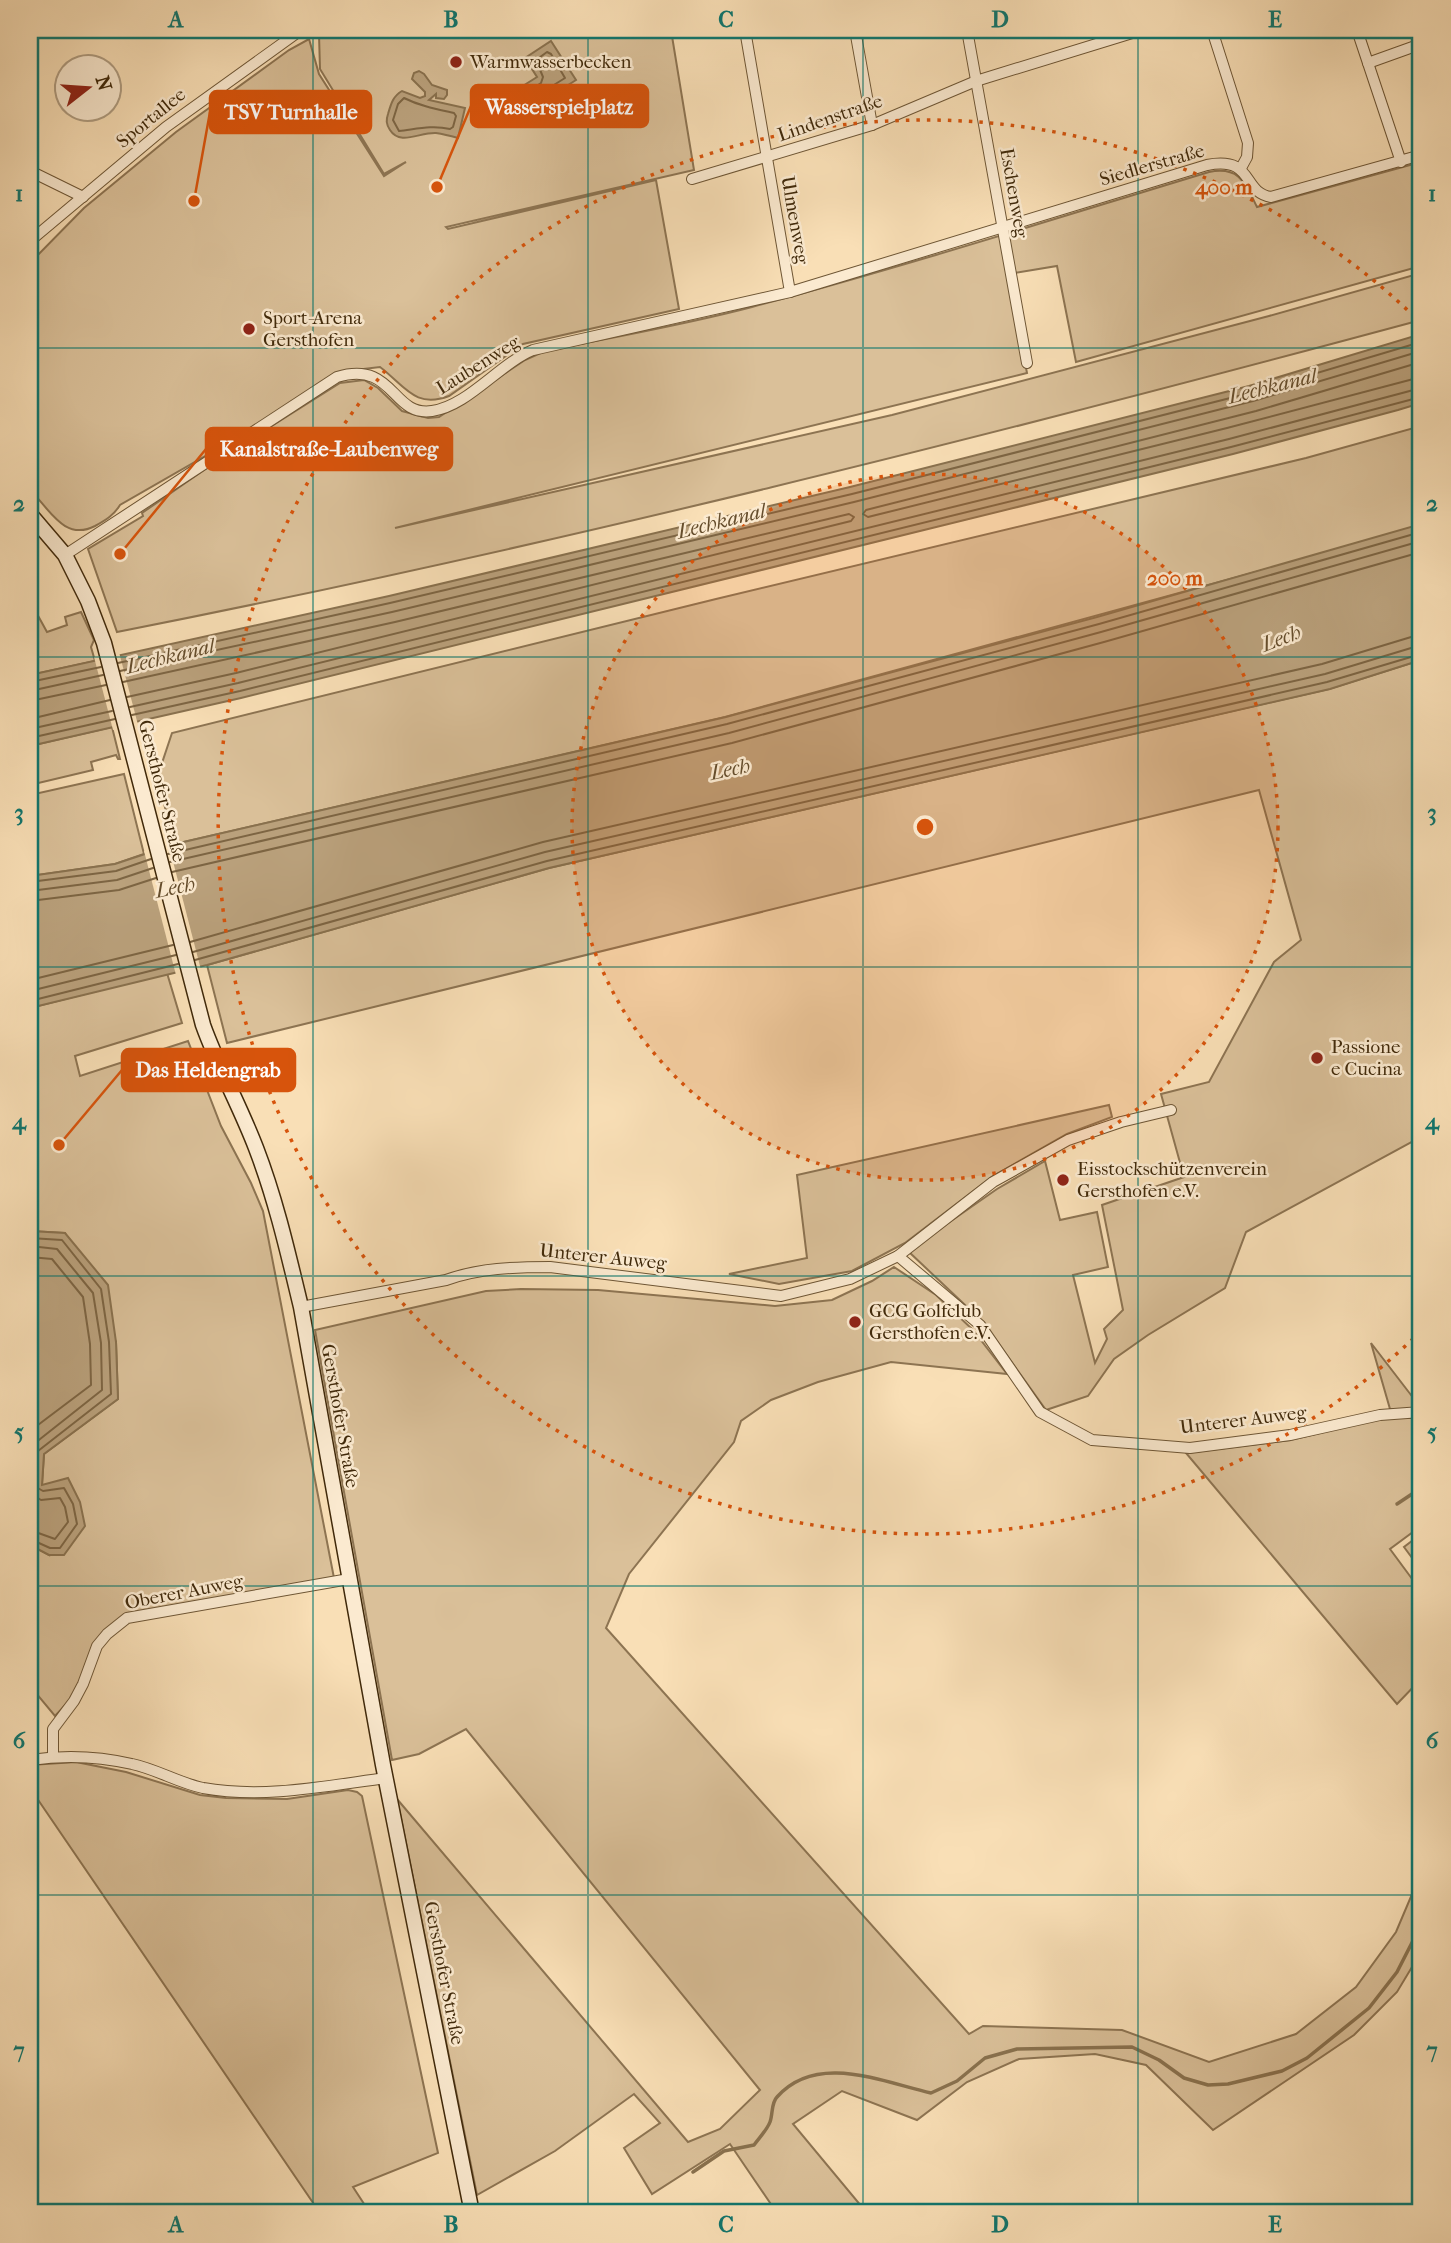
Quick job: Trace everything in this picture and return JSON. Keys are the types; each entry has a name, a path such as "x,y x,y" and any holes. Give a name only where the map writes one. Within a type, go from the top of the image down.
{"main road":[{"name":"Gersthofer Straße","path":"30,514 65,555 88,601 104,643 198,1007 221,1072 255,1144 274,1197 301,1307 386,1778 472,2213"}],"street":[{"name":"Sportallee","path":"30,241 166,127 301,30"},
{"name":"Ulmenweg","path":"745,30 790,292"},
{"path":"855,30 872,125"},
{"name":"Eschenweg","path":"967,30 1027,362"},
{"name":"Lindenstraße","path":"692,179 872,125 976,81 1142,30"},
{"path":"1212,30 1248,143 1247,157 1241,168 1264,196 1271,197 1421,155"},
{"path":"1357,30 1401,162"},
{"path":"1368,63 1421,44"},
{"name":"Siedlerstraße","path":"1002,228 1207,165 1220,163 1241,168"},
{"path":"30,172 83,197"},
{"name":"Laubenweg","path":"65,555 337,377 354,372 368,374 382,381 406,404 424,412 434,411 461,399 513,361 533,350 790,292 1002,228"},
{"name":"Unterer Auweg","path":"301,1307 446,1280 466,1273 522,1267 550,1267 780,1296 850,1279 898,1256 993,1182 1068,1140 1121,1122 1171,1110"},
{"name":"Unterer Auweg","path":"898,1256 980,1325 1040,1412 1092,1440 1190,1448 1290,1435 1380,1415 1419,1413"},
{"name":"Oberer Auweg","path":"53,1757 53,1729 79,1693 97,1646 127,1618 349,1579"},
{"path":"30,1760 53,1757 94,1758 133,1764 201,1787 230,1791 286,1791 386,1778"}],"shaded area":[{"path":"326,30 394,30 397,34 403,30 671,30 694,170 446,227 448,229 656,180 679,309 523,344 449,396 437,399 427,400 411,394 380,367 355,370 120,505 115,512 95,526 74,530 66,526 51,514 30,490 30,263 84,208 176,132 289,50 309,39 319,74 384,176 406,162 384,174 320,69 319,34"},
{"path":"1421,162 1421,266 1076,362 1057,266 1008,274 1027,373 395,528 892,415 1269,316 1421,273 1421,320 1097,406 772,487 445,563 117,632 88,549 143,516 142,513 230,452 340,383 364,380 378,388 402,411 428,418 439,417 525,360 545,351 752,307 1209,172 1235,174 1245,184 1257,207"},
{"path":"1421,426 1421,524 1398,533 725,717 175,844 157,778 172,733 1306,458"},
{"path":"36,612 47,632 67,625 65,617 81,612 94,640 91,647 95,661 30,675 30,614"},
{"path":"1421,660 1421,1137 1246,1232 1225,1288 1114,1359 1088,1396 1046,1410 983,1322 908,1251 997,1189 1045,1161 1060,1220 1097,1212 1108,1267 1073,1275 1095,1363 1107,1339 1104,1329 1123,1310 1102,1205 1184,1177 1161,1094 1209,1082 1274,962 1301,940 1259,790 227,1043 207,965 549,868 1329,689"},
{"path":"112,727 120,759 116,755 91,762 93,770 30,785 30,746"},
{"path":"124,774 144,854 115,864 30,876 30,795"},
{"path":"167,973 182,1023 75,1056 80,1076 188,1041 221,1126 263,1211 334,1578 127,1616 105,1632 80,1684 55,1716 30,1686 30,1545 49,1555 42,1485 44,1454 118,1399 116,1342 65,1233 30,1231 30,1008"},
{"path":"1109,1105 1112,1117 1067,1134 993,1176 905,1243 852,1271 779,1284 729,1274 807,1258 797,1175"},
{"path":"894,1267 936,1295 973,1330 1007,1374 891,1362 818,1382 771,1400 741,1421 734,1442 629,1574 606,1628 969,2034 983,2026 1122,2030 1209,2062 1296,2034 1356,1987 1396,1932 1421,1873 1421,1952 1397,1992 1354,2035 1213,2130 1146,2065 1095,2054 1019,2059 967,2082 917,2120 842,2091 793,2124 867,2213 777,2213 730,2144 652,2194 624,2148 660,2123 634,2094 555,2151 477,2195 397,1799 688,2142 720,2129 760,2090 466,1729 419,1754 392,1760 315,1330 486,1291 598,1290 775,1306 832,1300"},
{"path":"1371,1343 1421,1408 1421,1409 1390,1409"},
{"path":"1381,1418 1411,1418 1421,1422 1421,1526 1390,1549 1421,1591 1421,1679 1397,1704 1186,1453 1291,1440"},
{"path":"1421,1534 1421,1570 1404,1547"},
{"path":"76,1762 126,1772 200,1795 287,1799 348,1790 362,1796 438,2153 353,2187 370,2213 320,2213 30,1788 30,1765"}],"water":[{"path":"551,41 576,80 530,109 518,89 537,77 525,58"},
{"path":"419,71 432,85 447,90 444,99 436,98 436,94 429,100 465,108 458,138 430,133 405,138 394,135 389,128 387,116 399,93 402,91 420,98 425,96 425,92 412,79 414,73"},
{"name":"Lechkanal","path":"1421,334 1421,403 1398,410 1233,454 241,698 30,746 30,675 389,596 850,487 1249,386"},
{"name":"Lech","path":"1421,524 1421,660 1330,689 549,868 207,965 30,1008 30,876 115,864 175,844 726,717 1097,617"},
{"path":"30,1231 65,1233 108,1285 116,1342 118,1399 44,1454 42,1485 68,1478 80,1502 85,1526 64,1555 49,1555 30,1545"}],"pier":[{"path":"119,652 138,725 113,730 94,657"},
{"path":"168,842 201,970 176,975 144,851"}],"waterway":[{"path":"497,126 502,125"},
{"path":"1397,1504 1421,1488"},
{"path":"693,2172 724,2151 754,2145 769,2125 777,2097 793,2083 811,2076 851,2074 931,2093 957,2081 985,2058 1017,2049 1132,2047 1159,2060 1184,2078 1208,2085 1228,2084 1282,2071 1307,2058 1369,2008 1397,1972 1421,1925"}],"place":[{"name":"Warmwasserbecken","path":"456,62"},
{"name":"Wasserspielplatz","path":"437,187"},
{"name":"TSV Turnhalle","path":"194,201"},
{"name":"Sport-Arena Gersthofen","path":"249,329"},
{"name":"Kanalstraße-Laubenweg","path":"120,554"},
{"name":"Passione e Cucina","path":"1317,1058"},
{"name":"Das Heldengrab","path":"59,1145"},
{"name":"Eisstockschützenverein Gersthofen e.V.","path":"1063,1180"},
{"name":"GCG Golfclub Gersthofen e.V.","path":"855,1322"}]}
